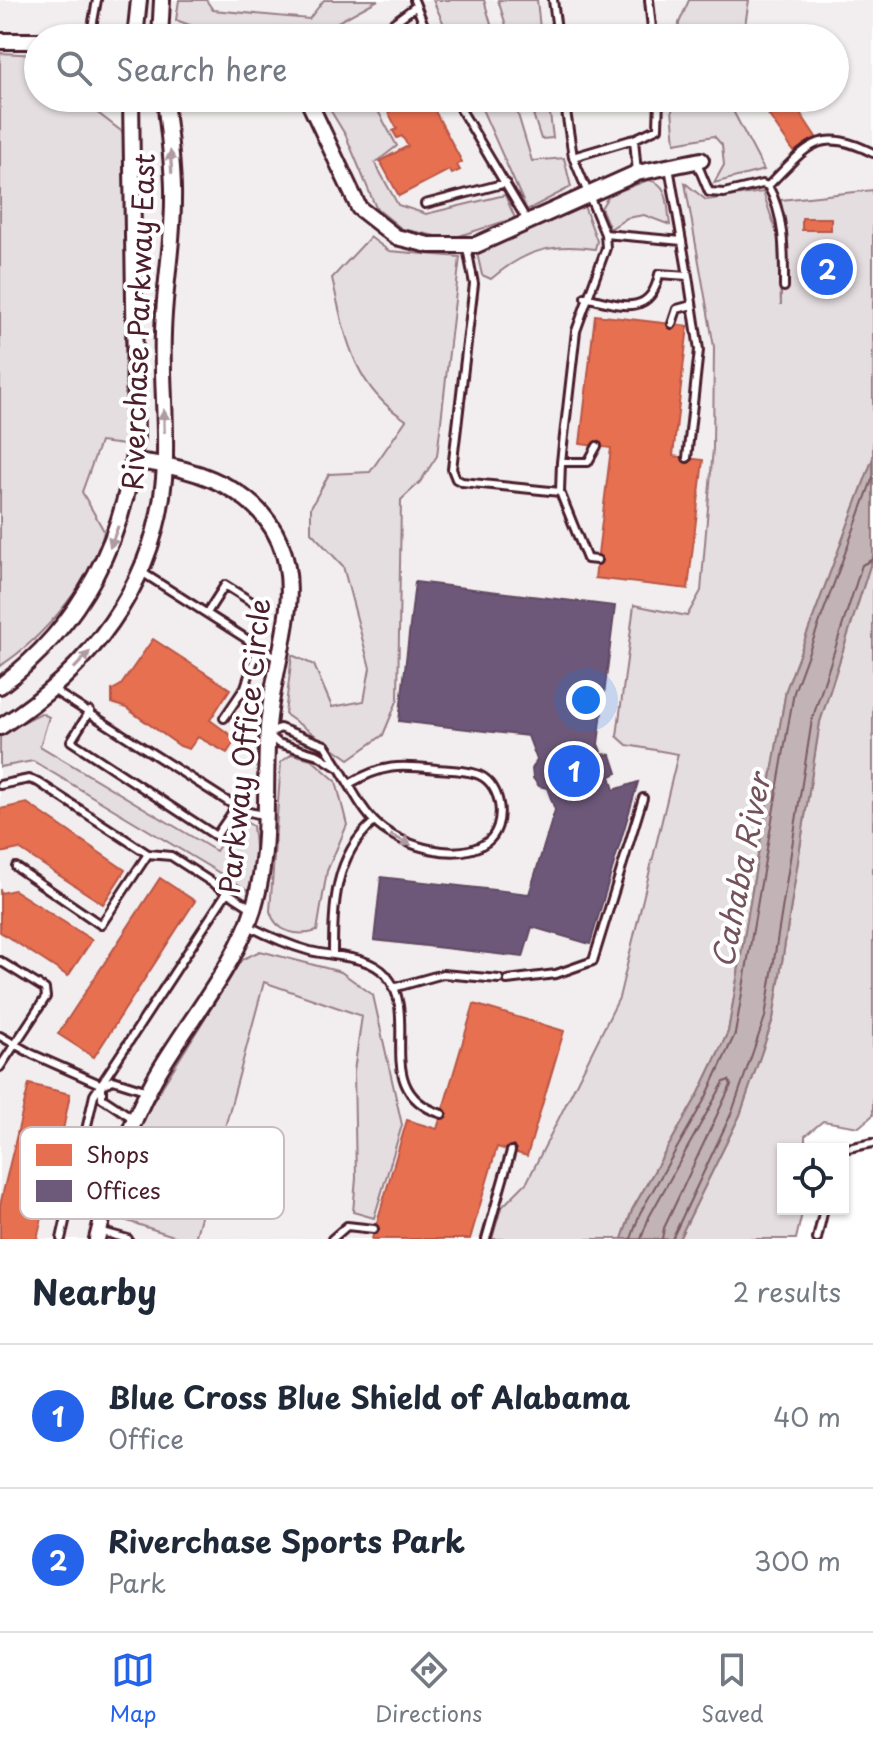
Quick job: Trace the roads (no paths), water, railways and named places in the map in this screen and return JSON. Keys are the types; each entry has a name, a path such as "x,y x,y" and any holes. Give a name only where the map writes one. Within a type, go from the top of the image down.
{"street":[{"path":"136,24 139,0"},
{"path":"161,24 162,0"},
{"path":"0,41 24,41"},
{"name":"Riverchase Parkway East","path":"0,686 59,632 95,580 120,520 134,461 131,112"},
{"name":"Riverchase Parkway East","path":"0,727 53,690 104,634 140,571 157,515 164,466 163,328 173,198 166,112"},
{"path":"315,112 350,195 370,220 405,241 429,245 476,245 637,173 698,161"},
{"name":"Parkway Office Circle","path":"131,1127 148,1091 236,950 253,909 262,875 268,734 289,586 285,560 273,530 255,507 232,488 193,471 134,461"}],"lane":[{"path":"93,24 97,0"},
{"path":"553,0 556,24"},
{"path":"649,0 652,24"},
{"path":"390,24 415,3 423,24"},
{"path":"463,112 528,222"},
{"path":"566,112 573,157 605,234 603,258 585,297 576,331 560,492 587,559 597,560"},
{"path":"573,157 634,139 658,128 659,112"},
{"path":"768,186 793,160 823,140 841,138 873,153"},
{"path":"634,139 637,173"},
{"path":"698,161 709,192 724,193 762,184 768,186 776,203 784,247 784,287"},
{"path":"669,167 699,350 687,458"},
{"path":"425,204 506,183"},
{"path":"605,234 682,241"},
{"path":"467,245 474,284 452,469 462,482 560,492"},
{"path":"585,297 613,304 641,304 653,296 659,274 688,276"},
{"path":"672,324 677,309 692,305"},
{"path":"561,462 588,462 597,446"},
{"path":"140,571 278,659"},
{"path":"207,613 225,585 252,602"},
{"path":"224,718 245,687 259,646"},
{"path":"53,690 236,807 266,816"},
{"path":"90,711 71,741 216,836 236,807"},
{"path":"340,769 318,755 278,743 268,734 280,728 315,738 325,745 340,769 349,784 374,822 414,846 460,851 486,843 497,830 501,812 494,787 481,776 398,765 373,769 349,784"},
{"path":"0,785 29,779 38,782 148,854 171,856 253,909"},
{"path":"507,980 556,974 593,961 643,798"},
{"path":"333,955 335,898 342,868 348,852 374,822"},
{"path":"16,867 101,925 148,854"},
{"path":"87,1127 94,1095 227,892"},
{"path":"247,925 275,940 367,962 385,974 393,988 406,1087 417,1104 442,1114"},
{"path":"0,961 45,989 46,997 0,1067"},
{"path":"393,988 443,974 499,979"},
{"path":"0,1036 102,1085 113,1080 148,1091"},
{"path":"102,1085 102,1098 134,1119"},
{"path":"849,1148 873,1143"},
{"path":"486,1239 511,1151"},
{"path":"817,1239 823,1215"},
{"path":"61,1239 66,1219"},
{"path":"332,1239 347,1226 374,1229"},
{"path":"98,1235 128,1239"}],"water":[{"path":"873,458 873,556 820,722 773,1019 740,1115 679,1239 622,1239 632,1210 699,1093 728,1032 786,690"}],"place":[{"name":"Riverchase Sports Park","path":"827,269"},
{"name":"Blue Cross Blue Shield of Alabama","path":"574,771"}],"water label":[{"name":"Cahaba River","path":"742,871"}]}
